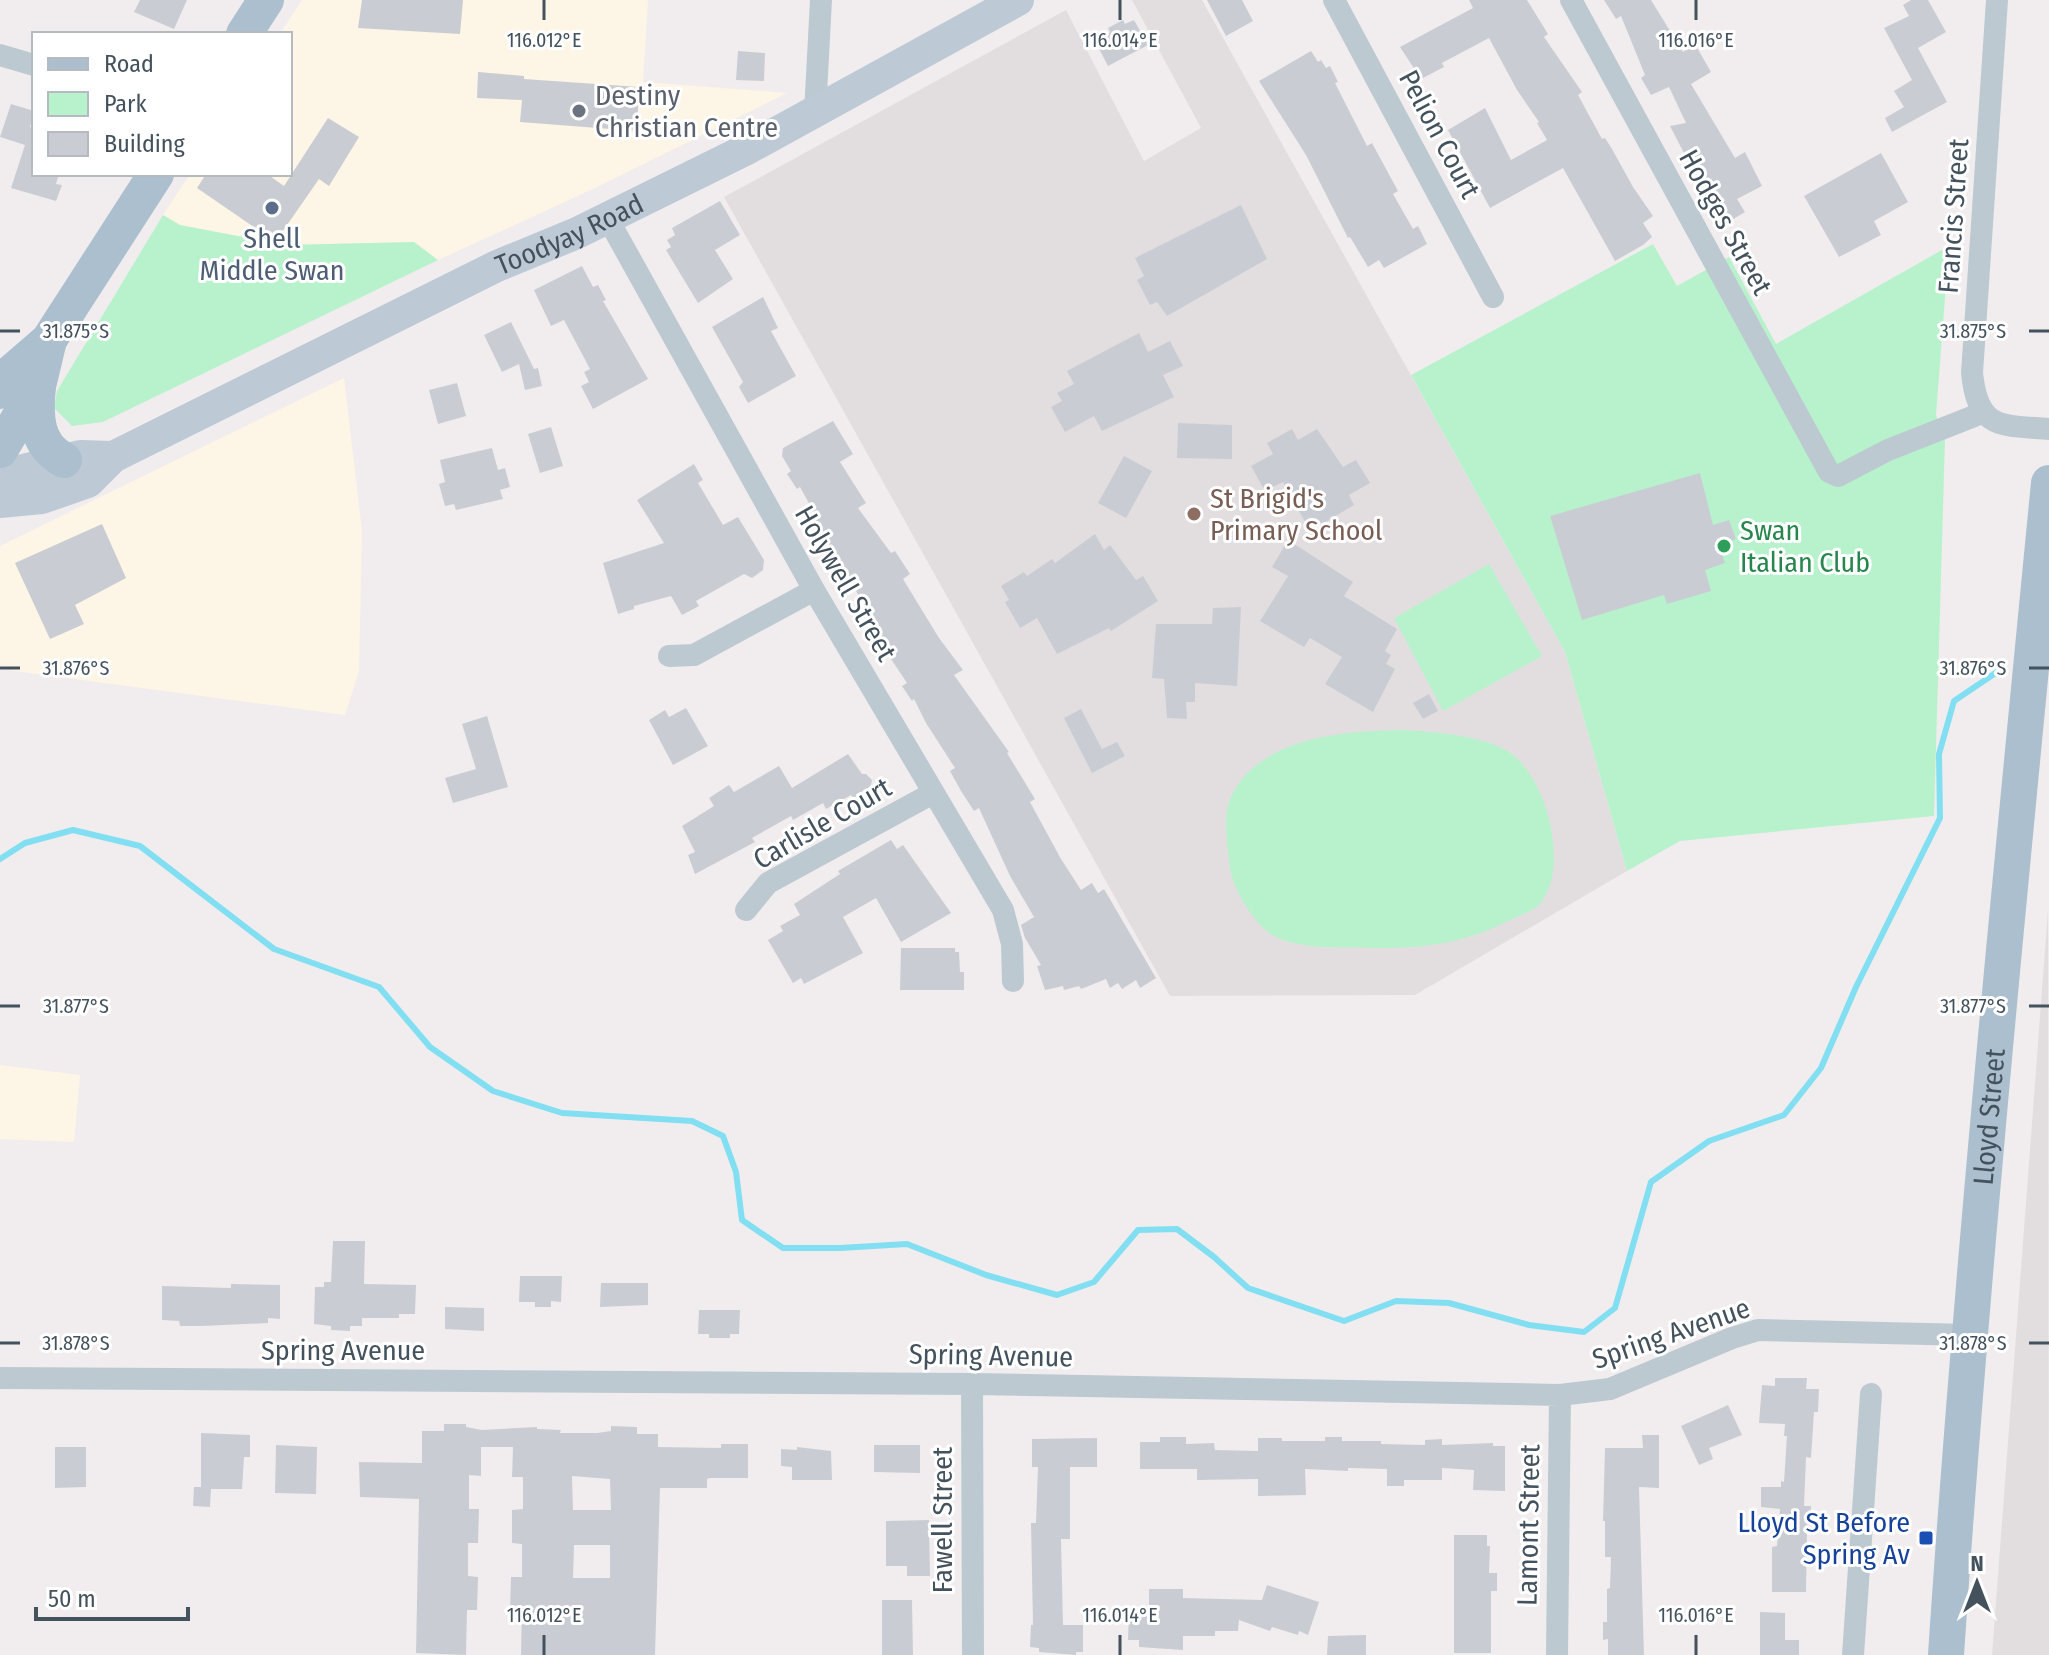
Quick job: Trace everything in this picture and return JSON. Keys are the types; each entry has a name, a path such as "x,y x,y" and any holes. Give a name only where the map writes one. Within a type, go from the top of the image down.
{"main road":[{"path":"245,32 266,0"},
{"name":"Toodyay Road","path":"0,502 42,498 88,482 113,457 497,266 608,219 815,113 1018,0"},
{"path":"0,391 12,372 49,340 155,176"},
{"path":"49,340 38,386 37,424 52,454 64,460"},
{"path":"0,450 38,386"},
{"name":"Toodyay Road","path":"0,472 19,471 80,456 113,457"},
{"name":"Lloyd Street","path":"1946,1655 1969,1335 2049,483"}],"street":[{"path":"815,113 821,0"},
{"name":"Pelion Court","path":"1334,0 1493,297"},
{"name":"Hodges Street","path":"1571,0 1829,472 1838,476 1888,450 1982,413"},
{"name":"Francis Street","path":"1982,413 1974,394 1972,373 1997,0"},
{"path":"0,55 32,64"},
{"name":"Holywell Street","path":"608,219 814,590 1003,910 1012,944 1013,981"},
{"path":"1982,413 2006,425 2049,429"},
{"path":"669,656 694,655 814,590"},
{"name":"Carlisle Court","path":"746,910 768,883 933,793"},
{"name":"Spring Avenue","path":"0,1378 972,1384 1560,1395 1610,1389 1758,1330 1969,1335"},
{"name":"Fawell Street","path":"972,1384 973,1655"},
{"path":"1853,1655 1871,1394"},
{"name":"Lamont Street","path":"1557,1655 1560,1395"}],"shaded area":[{"path":"302,0 648,0 643,82 787,93 595,188 438,260 414,242 285,245 180,225 163,215 189,176 292,176 292,32 281,32"},
{"name":"St Brigid's Primary School","path":"1132,0 1202,0 1565,652 1627,871 1415,995 1170,996 724,197 1066,10 1144,161 1201,128"},
{"path":"344,378 362,531 359,671 345,715 0,669 0,546"},
{"path":"2048,910 2049,1655 1992,1655"},
{"path":"0,1065 80,1075 74,1142 0,1139"}],"green space":[{"path":"163,215 180,225 285,245 414,242 438,260 103,422 72,426 54,408 57,391"},
{"name":"Swan Italian Club","path":"1653,244 1677,286 1729,257 1776,344 1949,246 1936,415 1945,440 1934,816 1680,841 1627,871 1565,652 1411,375"},
{"path":"1489,564 1542,656 1443,711 1394,618"},
{"path":"1403,730 1458,735 1485,742 1509,752 1523,764 1544,802 1554,847 1548,889 1539,905 1478,934 1427,946 1323,947 1287,941 1268,932 1247,907 1230,868 1226,832 1228,804 1244,777 1262,761 1306,741 1356,732"}],"building":[{"path":"140,0 187,0 174,29 134,12"},
{"path":"362,0 463,0 460,34 358,28"},
{"path":"1207,0 1242,0 1253,21 1226,36"},
{"path":"1469,0 1527,0 1548,34 1544,37 1582,92 1578,95 1602,139 1605,138 1653,216 1643,223 1652,237 1643,245 1615,261 1563,168 1490,208 1448,130 1485,108 1511,160 1547,140 1539,122 1517,90 1489,38 1442,63 1444,67 1421,79 1400,47 1473,8"},
{"path":"1604,0 1651,0 1683,52 1695,44 1711,72 1691,84 1735,158 1745,152 1762,186 1737,199 1745,212 1730,221 1689,150 1684,153 1670,126 1686,123 1669,87 1651,95 1641,78 1645,75 1621,16 1616,19"},
{"path":"1911,0 1928,0 1946,32 1918,48 1947,102 1892,132 1885,118 1904,107 1894,91 1912,80 1884,28 1909,16 1903,5"},
{"path":"1123,20 1125,24 1134,20 1148,45 1108,66 1095,41 1110,32 1108,28"},
{"path":"738,51 765,53 764,81 736,80"},
{"path":"1311,51 1318,62 1321,60 1326,68 1330,66 1338,82 1335,83 1367,146 1372,143 1398,191 1393,194 1413,229 1418,226 1427,244 1384,268 1379,260 1368,267 1348,238 1306,155 1259,81"},
{"name":"Destiny Christian Centre","path":"478,72 524,76 524,79 639,87 637,131 520,122 522,100 477,98"},
{"path":"11,104 32,110 32,176 58,176 56,184 62,185 56,201 11,188 25,145 0,137"},
{"path":"328,118 359,137 329,186 319,179 278,238 270,231 267,236 197,188 205,176 270,176 284,186"},
{"path":"1881,153 1908,202 1874,221 1881,235 1839,257 1804,196"},
{"path":"720,201 740,235 715,250 733,279 698,303 666,250 671,247 667,240 675,235 672,228"},
{"path":"1241,205 1267,259 1167,316 1157,302 1150,305 1137,280 1144,276 1135,258"},
{"path":"582,266 593,287 598,285 606,300 603,301 648,379 593,409 581,386 589,382 584,372 590,369 564,320 551,326 534,290"},
{"path":"763,297 778,328 771,331 796,376 748,403 739,387 743,382 712,327"},
{"path":"511,322 534,369 538,368 542,386 525,390 519,364 502,372 484,335"},
{"path":"1139,333 1148,352 1170,341 1183,366 1163,375 1174,397 1102,431 1094,416 1065,432 1051,407 1062,401 1057,393 1074,384 1067,371"},
{"path":"457,383 466,416 438,424 429,390"},
{"path":"833,421 853,454 840,462 866,503 858,508 891,553 895,551 910,574 903,579 939,638 963,670 954,675 1009,752 1035,799 1030,802 1081,890 1092,883 1098,893 1104,889 1156,978 1140,988 1136,980 1122,989 1118,983 1110,988 1106,979 1081,989 1079,986 1064,990 1063,986 1045,990 1037,966 1041,965 1021,925 1034,917 1010,876 979,808 974,811 961,791 950,771 955,768 914,699 912,701 902,686 907,683 879,641 882,640 834,549 830,550 822,536 825,534 800,487 797,489 787,474 791,471 782,456 783,448"},
{"path":"1178,423 1232,425 1232,459 1177,458"},
{"path":"551,427 563,466 540,473 528,434"},
{"path":"1292,429 1298,440 1317,429 1343,467 1356,460 1370,483 1349,495 1354,505 1310,531 1283,482 1265,491 1251,466 1273,454 1267,443"},
{"path":"492,448 498,470 505,468 510,487 500,490 503,499 456,510 454,504 445,506 439,484 445,482 440,460"},
{"path":"1124,456 1152,471 1126,518 1098,503"},
{"path":"694,464 703,480 698,483 723,525 738,517 764,560 763,570 752,578 744,574 696,601 699,606 682,615 671,596 634,606 634,609 618,614 603,563 664,543 637,500"},
{"path":"1700,473 1713,525 1729,520 1736,539 1719,546 1725,563 1705,570 1711,591 1667,604 1664,595 1582,620 1550,516"},
{"path":"102,524 126,578 75,605 84,624 50,639 15,563"},
{"path":"1095,534 1104,550 1110,545 1136,580 1143,576 1158,601 1111,631 1109,628 1057,654 1037,618 1020,628 1005,602 1009,600 1001,586 1024,572 1027,576 1052,559 1055,563"},
{"path":"1288,540 1353,582 1344,596 1397,629 1385,651 1391,655 1386,664 1395,669 1373,712 1325,684 1342,657 1310,638 1304,647 1260,621 1288,576 1272,567"},
{"path":"1241,607 1237,686 1195,683 1195,702 1186,702 1187,719 1167,718 1164,679 1152,678 1156,624 1212,624 1213,608"},
{"path":"1429,694 1438,711 1423,719 1413,703"},
{"path":"686,708 708,746 673,765 649,720 665,710 669,717"},
{"path":"1081,709 1102,749 1117,742 1125,756 1092,773 1064,718"},
{"path":"487,716 508,787 453,803 445,778 476,769 462,724"},
{"path":"848,754 862,774 872,780 870,789 853,799 851,795 826,809 823,803 793,820 791,816 752,838 755,842 695,874 688,855 695,852 682,826 714,806 709,798 729,785 734,792 779,766 792,788"},
{"path":"891,840 897,849 903,845 951,913 901,942 876,898 843,917 863,953 804,984 801,978 793,983 768,940 783,931 780,926 800,915 794,904 840,874 838,871"},
{"path":"901,948 955,948 955,952 959,952 960,972 964,972 964,990 900,990"},
{"path":"333,1241 365,1241 364,1284 416,1285 415,1314 399,1314 399,1318 362,1318 362,1326 350,1326 350,1331 331,1330 331,1326 314,1324 315,1287 324,1287 324,1282 331,1282"},
{"path":"520,1276 562,1276 561,1302 551,1301 551,1307 535,1307 535,1302 519,1302"},
{"path":"601,1283 648,1283 648,1305 600,1307"},
{"path":"231,1284 280,1285 280,1319 268,1318 268,1323 202,1326 180,1326 179,1321 162,1320 162,1286 231,1288"},
{"path":"445,1307 484,1308 484,1331 445,1329"},
{"path":"699,1310 740,1310 739,1334 730,1334 730,1338 709,1338 709,1334 698,1334"},
{"path":"1775,1378 1807,1378 1806,1389 1819,1389 1811,1458 1806,1457 1804,1506 1811,1506 1810,1529 1807,1529 1806,1592 1772,1592 1772,1547 1777,1546 1780,1509 1761,1507 1761,1487 1781,1487 1781,1481 1784,1482 1787,1436 1784,1436 1785,1424 1759,1423 1762,1385 1775,1386"},
{"path":"1728,1405 1742,1435 1709,1448 1713,1459 1699,1465 1681,1426"},
{"path":"444,1424 466,1424 466,1427 482,1430 537,1427 561,1430 560,1433 597,1433 611,1431 611,1426 637,1427 637,1434 658,1434 658,1447 721,1448 721,1444 748,1444 748,1478 710,1478 707,1479 707,1488 660,1488 655,1655 521,1655 522,1610 510,1610 511,1577 522,1577 522,1544 512,1543 512,1510 523,1509 523,1477 512,1477 513,1447 481,1447 481,1476 469,1475 469,1509 479,1509 478,1543 468,1543 468,1576 478,1577 477,1610 467,1610 466,1655 416,1653 419,1499 360,1497 359,1462 422,1463 422,1431 444,1431","holes":["572,1476 610,1479 611,1510 573,1510","574,1545 610,1545 610,1578 573,1578"]},
{"path":"201,1433 250,1435 250,1457 244,1457 242,1489 211,1489 210,1507 193,1506 194,1487 201,1487"},
{"path":"1642,1435 1659,1435 1659,1488 1639,1487 1644,1655 1608,1655 1608,1639 1603,1640 1611,1557 1605,1557 1603,1521 1605,1448 1643,1448"},
{"path":"1160,1437 1186,1437 1186,1444 1214,1443 1215,1450 1258,1451 1258,1438 1325,1441 1325,1437 1342,1437 1342,1441 1425,1445 1425,1440 1442,1439 1442,1445 1493,1443 1493,1446 1505,1446 1505,1491 1473,1490 1474,1470 1442,1468 1442,1480 1404,1480 1404,1486 1387,1486 1387,1469 1348,1468 1348,1471 1305,1469 1306,1495 1258,1496 1258,1479 1197,1480 1197,1469 1140,1469 1140,1442 1160,1442"},
{"path":"1097,1438 1097,1467 1070,1467 1070,1539 1061,1539 1063,1625 1083,1625 1083,1652 1076,1652 1076,1655 1039,1652 1039,1648 1030,1647 1033,1625 1031,1523 1036,1523 1038,1467 1032,1467 1032,1439"},
{"path":"276,1445 317,1447 316,1494 275,1493"},
{"path":"874,1445 920,1445 920,1473 874,1472"},
{"path":"55,1447 86,1447 86,1487 55,1488"},
{"path":"797,1447 831,1451 832,1480 792,1480 792,1467 781,1466 781,1449 797,1450"},
{"path":"929,1520 930,1576 907,1576 907,1566 886,1566 886,1521"},
{"path":"1454,1535 1487,1535 1487,1546 1490,1546 1489,1573 1497,1573 1497,1591 1491,1591 1491,1653 1454,1653"},
{"path":"1267,1585 1319,1602 1308,1635 1272,1627 1270,1631 1239,1620 1238,1631 1215,1631 1215,1636 1183,1636 1183,1650 1139,1647 1139,1640 1128,1640 1129,1612 1149,1612 1149,1589 1183,1589 1183,1598 1262,1600"},
{"path":"882,1600 912,1600 913,1655 882,1655"},
{"path":"1760,1612 1785,1613 1785,1640 1799,1640 1799,1655 1760,1655"},
{"path":"1366,1635 1366,1655 1327,1655 1328,1636"}],"waterway":[{"path":"0,859 25,843 73,830 140,846 274,949 379,987 430,1047 493,1091 562,1113 692,1121 723,1136 736,1172 742,1220 783,1248 907,1244 986,1275 1057,1295 1094,1282 1138,1230 1177,1229 1248,1288 1344,1321 1396,1301 1449,1303 1529,1325 1584,1332 1615,1308 1651,1182 1709,1141 1784,1115 1821,1068 1856,987 1940,818 1939,754 1954,701 1997,672"}],"place":[{"name":"Destiny Christian Centre","path":"579,111"},
{"name":"Shell Middle Swan","path":"272,208"},
{"name":"St Brigid's Primary School","path":"1194,514"},
{"name":"Swan Italian Club","path":"1724,546"},
{"name":"Lloyd St Before Spring Av","path":"1926,1538"}]}
